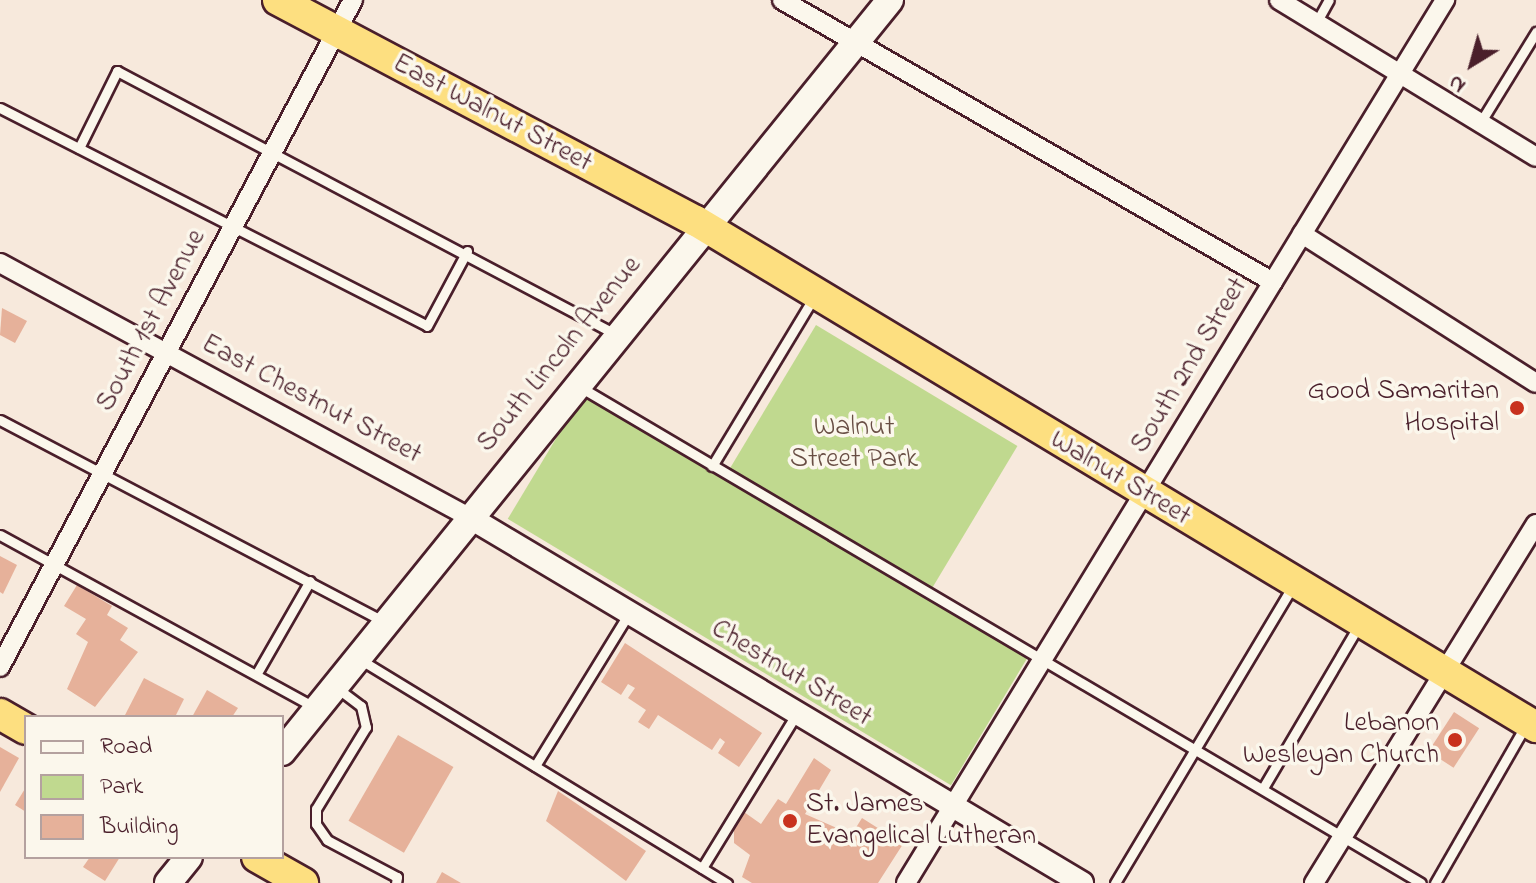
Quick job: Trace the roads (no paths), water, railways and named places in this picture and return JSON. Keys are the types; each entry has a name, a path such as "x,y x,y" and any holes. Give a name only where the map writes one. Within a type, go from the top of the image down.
{"highway":[{"name":"East Walnut Street","path":"278,0 705,228"},
{"name":"Walnut Street","path":"705,228 1360,624 1532,724"},
{"path":"0,714 24,728"},
{"path":"261,859 301,882"}],"main road":[{"name":"South Lincoln Avenue","path":"284,749 384,621 890,0"},
{"path":"168,883 187,859"}],"street":[{"name":"South 1st Avenue","path":"0,667 353,0"},
{"path":"782,0 1273,282"},
{"path":"1279,0 1536,157"},
{"name":"South 2nd Street","path":"906,883 1445,0"},
{"path":"1302,234 1536,383"},
{"name":"East Chestnut Street","path":"0,263 469,517"},
{"name":"Chestnut Street","path":"469,517 1082,883"},
{"path":"1314,883 1536,524"}],"lane":[{"path":"1316,23 1329,0"},
{"path":"1480,123 1536,32"},
{"path":"79,148 117,71 271,154 467,251 617,335"},
{"path":"0,108 427,326 467,251"},
{"path":"712,466 815,295"},
{"path":"577,385 1199,747 1421,883"},
{"path":"0,420 384,621"},
{"path":"0,535 316,708"},
{"path":"257,673 310,581"},
{"path":"1115,883 1199,747 1294,583"},
{"path":"535,766 629,613"},
{"path":"1263,788 1360,624"},
{"path":"356,656 727,883"},
{"path":"334,685 361,706 366,727 316,809 316,824 327,840 397,877 396,883"},
{"path":"702,868 797,713"},
{"path":"1435,883 1532,724"}],"place":[{"name":"Good Samaritan Hospital","path":"1517,408"},
{"name":"Lebanon Wesleyan Church","path":"1455,740"},
{"name":"St. James Evangelical Lutheran","path":"790,821"}],"park label":[{"name":"Walnut Street Park","path":"854,444"}]}
